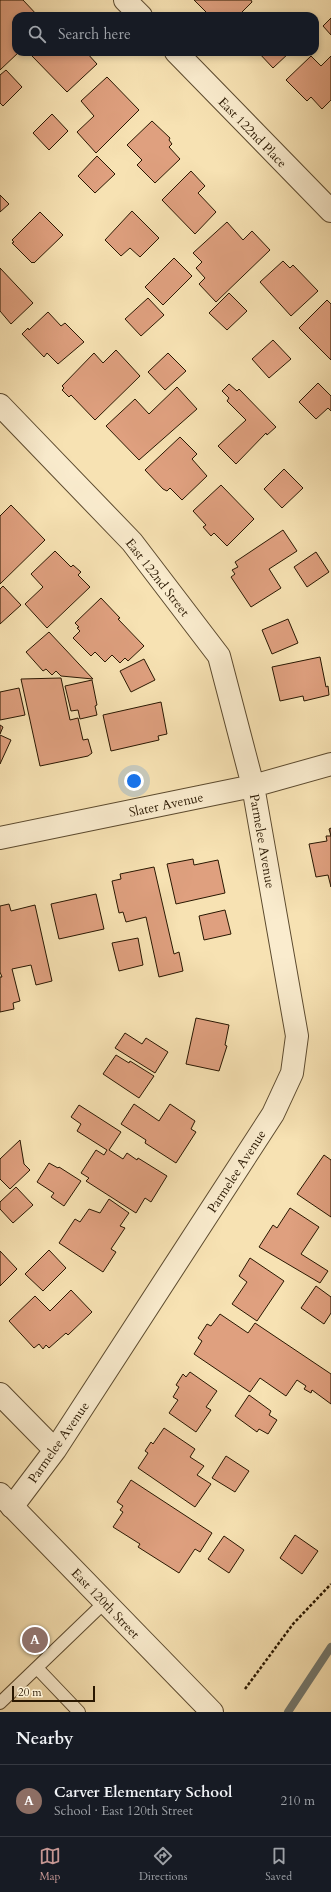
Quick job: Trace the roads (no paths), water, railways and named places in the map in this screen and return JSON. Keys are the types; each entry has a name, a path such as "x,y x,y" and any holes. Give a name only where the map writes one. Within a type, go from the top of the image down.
{"street":[{"path":"125,0 137,12"},
{"name":"East 122nd Place","path":"180,56 331,211"},
{"name":"East 122nd Street","path":"0,405 132,542 219,656 253,786"},
{"name":"Slater Avenue","path":"0,838 253,786 331,764"},
{"name":"Parmelee Avenue","path":"6,1501 55,1450 273,1114 292,1072 297,1036 253,786"},
{"path":"0,1394 55,1450"},
{"name":"East 120th Street","path":"6,1501 212,1712"}],"lane":[{"path":"0,1703 105,1602"},
{"path":"37,1668 79,1712"}],"waterway":[{"path":"288,1712 331,1647"}],"place":[{"name":"Carver Elementary School","path":"35,1640"}]}
